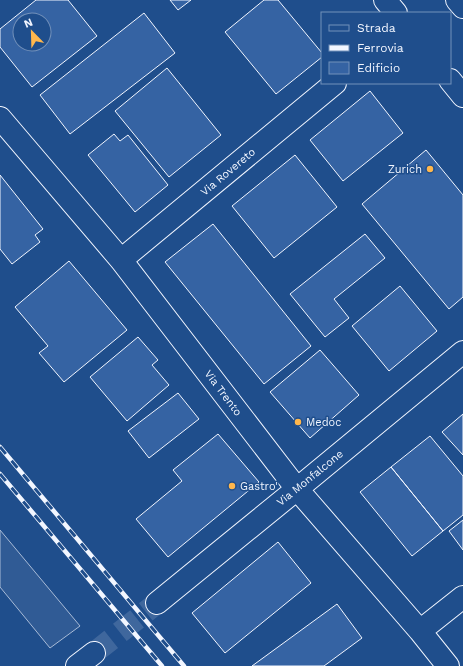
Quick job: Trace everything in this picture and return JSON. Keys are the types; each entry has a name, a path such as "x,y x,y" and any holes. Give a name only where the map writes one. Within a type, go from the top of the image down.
{"street":[{"path":"385,0 395,12"},
{"path":"457,0 463,7"},
{"path":"451,81 463,96"},
{"name":"Via Rovereto","path":"121,260 334,84"},
{"name":"Via Trento","path":"0,118 121,260 297,489 420,631 448,666"},
{"name":"Via Monfalcone","path":"157,603 463,352"},
{"path":"420,631 463,597"}],"shaded area":[{"path":"0,530 80,626 50,648 0,587"}],"building":[{"path":"36,0 68,0 97,36 32,87 0,47 0,29 12,19 12,52 52,52 52,12 21,12"},
{"path":"170,0 191,0 178,10"},
{"path":"264,0 278,0 321,52 321,58 276,94 225,32"},
{"path":"144,13 175,53 70,134 40,95"},
{"path":"167,68 221,135 169,177 115,111"},
{"path":"370,91 403,133 343,181 310,140"},
{"path":"114,134 120,141 128,135 168,185 135,212 88,155"},
{"path":"426,150 463,195 463,297 449,309 362,204"},
{"path":"295,155 337,207 274,258 232,206"},
{"path":"0,175 43,229 35,235 40,242 12,264 0,249"},
{"path":"213,224 311,346 264,384 165,262"},
{"path":"365,234 385,258 334,299 349,318 325,337 290,294"},
{"path":"69,261 127,330 64,382 39,353 48,346 15,307"},
{"path":"400,286 437,331 389,371 352,326"},
{"path":"138,337 158,360 152,365 169,385 127,421 90,377"},
{"path":"320,350 359,395 310,438 270,392"},
{"path":"178,393 199,419 149,458 128,431"},
{"path":"463,414 463,455 442,432"},
{"path":"218,434 259,482 168,557 136,519 182,481 173,470"},
{"path":"430,436 463,476 463,515 443,531 391,467"},
{"path":"391,467 443,531 412,556 360,492"},
{"path":"463,520 463,550 449,531"},
{"path":"278,542 311,583 225,653 192,613"},
{"path":"337,604 362,638 324,666 252,666"}],"tunnel":[{"path":"94,653 157,603"}],"railway":[{"path":"0,447 184,666"},
{"path":"0,474 162,666"}],"place":[{"name":"Zurich","path":"430,169"},
{"name":"Medoc","path":"298,422"},
{"name":"Gastro'","path":"232,486"}]}
